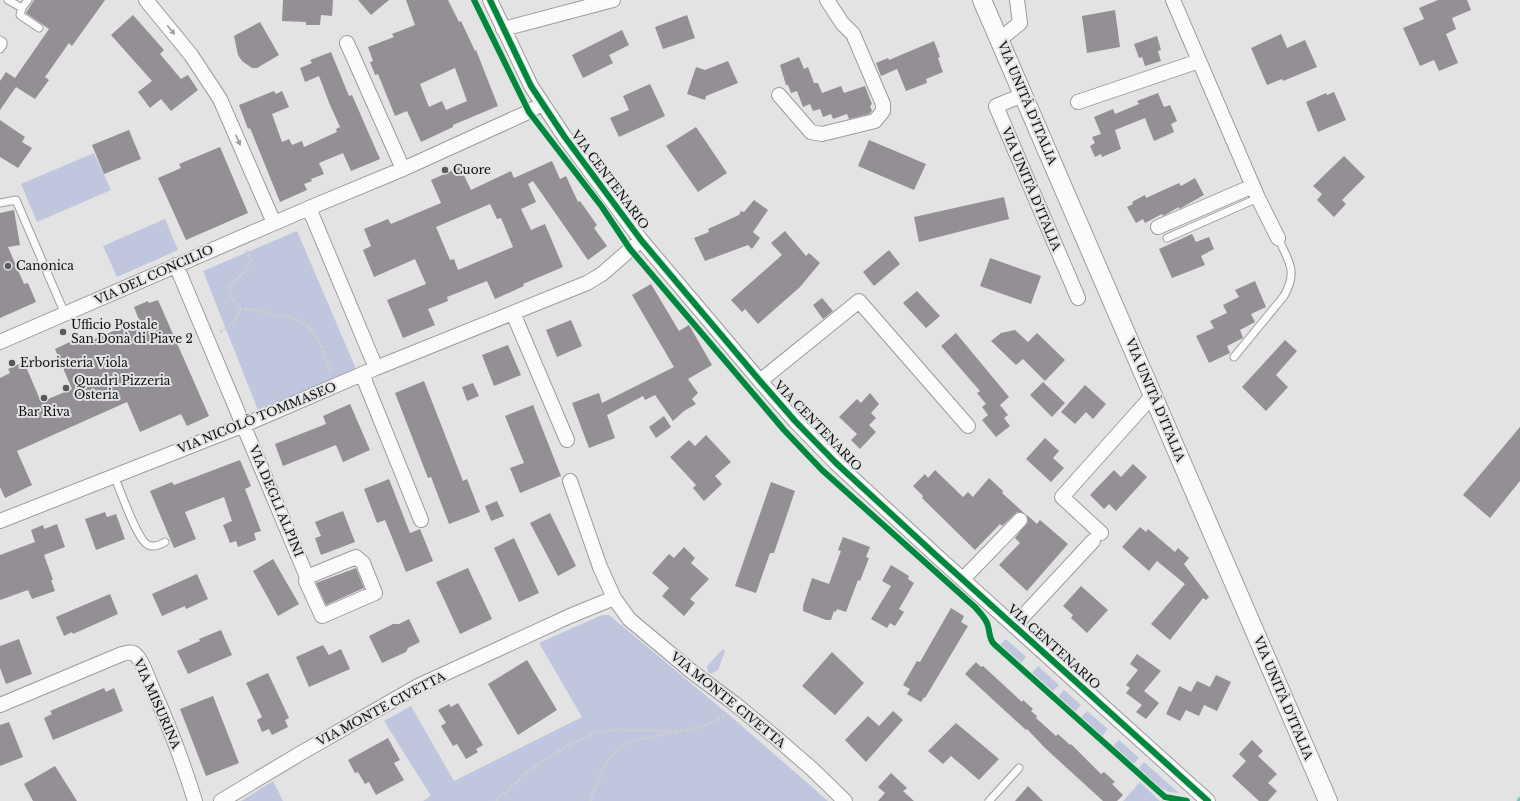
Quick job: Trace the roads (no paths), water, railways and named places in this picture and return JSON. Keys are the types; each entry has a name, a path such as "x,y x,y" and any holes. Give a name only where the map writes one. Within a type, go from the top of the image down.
{"street":[{"path":"146,0 191,55 220,99 274,223"},
{"name":"VIA CENTENARIO","path":"490,0 531,86 564,136 641,240 795,421 836,463 1208,801"},
{"path":"503,29 614,0"},
{"path":"779,95 811,132 822,134 875,121 883,111 883,104 853,34 842,23 827,0"},
{"name":"VIA UNITÀ D'ITALIA","path":"982,0 1328,801"},
{"path":"999,40 1020,24 1016,0"},
{"path":"1174,0 1256,192 1278,238"},
{"path":"347,43 403,169"},
{"path":"1078,102 1199,61"},
{"name":"VIA UNITÀ D'ITALIA","path":"1023,95 996,106 1078,298"},
{"name":"VIA DEL CONCILIO","path":"0,342 308,208 403,169 524,114 542,104"},
{"path":"1162,233 1256,192"},
{"path":"308,208 376,368"},
{"name":"VIA NICOLÒ TOMMASEO","path":"0,521 244,425 376,368 587,283 602,274 641,240"},
{"name":"VIA DEGLI ALPINI","path":"176,265 308,577 306,580 322,616 376,593 363,563 356,557 308,577"},
{"path":"760,381 859,301 968,426"},
{"path":"513,313 567,440"},
{"path":"362,374 421,520"},
{"name":"VIA UNITÀ D'ITALIA","path":"1097,537 1062,497 1153,395"},
{"name":"VIA MONTE CIVETTA","path":"570,481 600,567 614,598 629,618 691,671 735,704 812,769 844,801"},
{"path":"963,579 1020,520"},
{"name":"VIA CENTENARIO","path":"1014,626 1097,537"},
{"name":"VIA MONTE CIVETTA","path":"221,801 418,686 570,616 614,598"},
{"name":"VIA MISURINA","path":"0,705 122,654 129,652 136,654 146,672 159,703 185,768 195,801"}],"lane":[{"path":"8,0 22,8"},
{"path":"28,0 22,8 20,15 39,28"},
{"path":"0,40 3,42 3,45 0,49"},
{"path":"0,203 16,200 65,314"},
{"path":"1234,357 1284,296 1289,287 1292,268 1278,238"},
{"path":"114,476 137,532 143,542 149,546 158,545 165,542"},
{"path":"989,801 1020,768"}],"place":[{"name":"Cuore","path":"445,170"},
{"name":"Canonica","path":"8,266"},
{"name":"Ufficio Postale San Donà di Piave 2","path":"63,332"},
{"name":"Erboristeria Viola","path":"12,363"},
{"name":"Quadrì Pizzeria Osteria","path":"66,388"},
{"name":"Bar Riva","path":"44,398"}]}
